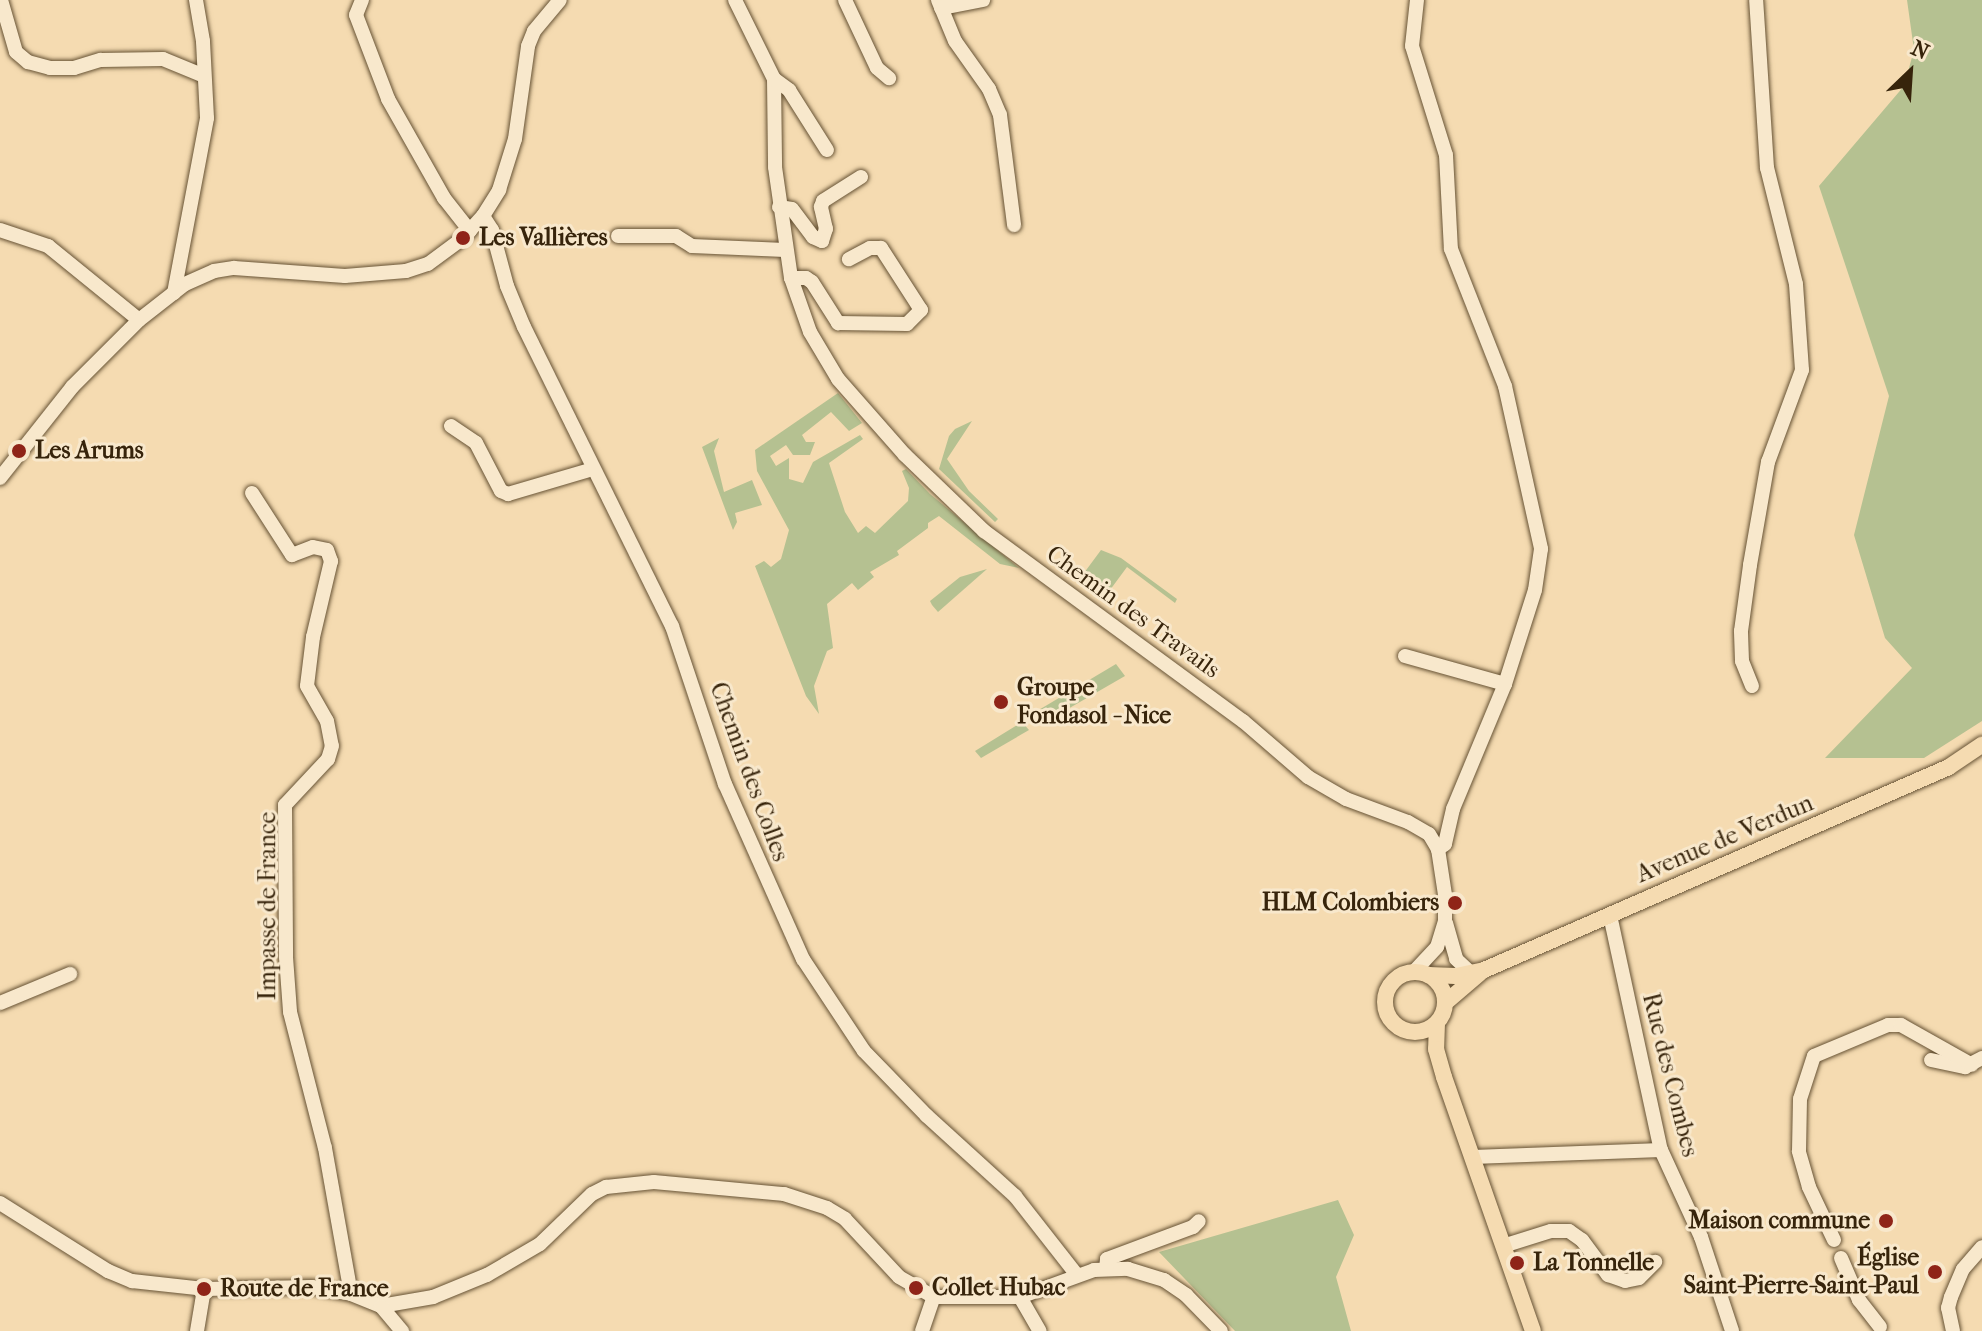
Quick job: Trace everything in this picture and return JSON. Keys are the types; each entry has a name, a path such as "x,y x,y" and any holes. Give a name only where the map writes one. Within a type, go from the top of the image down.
{"main road":[{"name":"Avenue de Verdun","path":"1429,976 1478,972 1949,767 1982,745"},
{"name":"Avenue de Verdun","path":"1445,1003 1478,972"},
{"path":"1444,1077 1411,1032 1391,1020 1385,1005 1393,982 1429,976 1445,1003 1437,1023 1436,1049 1533,1331"},
{"path":"1411,1032 1430,1028 1437,1023"}],"street":[{"path":"1,0 16,52 28,62 50,68 74,68 101,60 163,59 204,76"},
{"path":"174,293 207,118 196,0"},
{"path":"362,0 356,15 388,99 437,188 470,231"},
{"path":"0,478 72,387 139,320 197,278 234,268 345,276 406,271 428,264 470,231 499,190 515,139 528,46 534,31 560,0"},
{"name":"Chemin des Travails","path":"735,0 774,79 779,207 791,278 810,332 838,379 959,510 1232,713 1308,777 1346,799 1421,828 1429,834"},
{"path":"845,0 877,68 889,78"},
{"path":"983,0 940,4 955,41 989,89 1000,115 1014,225"},
{"path":"1417,0 1412,46 1446,155 1451,249 1505,386 1541,549 1535,590 1505,684 1453,809 1445,844 1438,849"},
{"path":"1752,686 1742,661 1741,631 1750,565 1768,462 1802,370 1796,284 1767,168 1756,0"},
{"name":"Chemin des Travails","path":"774,79 789,90 827,150"},
{"path":"779,207 792,209 813,237 822,241 826,229 821,207 823,201 861,177"},
{"name":"Chemin des Colles","path":"483,216 492,230 524,327 672,626 725,784 803,959 864,1051 938,1127 1015,1196 1077,1275"},
{"path":"0,230 48,246 139,320"},
{"path":"618,236 676,236 692,246 785,250"},
{"path":"791,278 806,278 812,282 838,323 907,324 921,310 881,248 870,248 849,259"},
{"path":"451,426 476,443 501,491 508,494 593,469"},
{"name":"Impasse de France","path":"252,493 292,555 313,547 327,550 331,561 313,637 307,686 327,721 332,746 328,759 285,805 285,949 290,1012 325,1148 351,1294"},
{"path":"1405,656 1505,684"},
{"path":"1453,809 1429,834 1438,849 1445,921 1456,959 1478,972"},
{"name":"Rue des Combes","path":"1610,915 1661,1150 1701,1237 1732,1331"},
{"path":"1429,976 1445,921"},
{"path":"1429,976 1437,947"},
{"path":"0,1003 70,974"},
{"path":"1834,1240 1809,1187 1799,1151 1800,1099 1814,1056 1888,1025 1901,1025 1977,1061"},
{"path":"1931,1060 1959,1067 1977,1061"},
{"path":"1473,1157 1661,1150"},
{"path":"381,1306 433,1297 487,1275 540,1244 592,1194 636,1181 784,1194 808,1201 845,1219 899,1277 934,1297 1020,1297 1077,1275 1106,1269 1144,1271 1186,1295 1221,1331"},
{"path":"0,1203 108,1271 132,1281 204,1289 312,1287 351,1294 381,1306 402,1331"},
{"path":"1106,1269 1107,1259 1193,1227 1199,1221"},
{"path":"1503,1246 1564,1230 1579,1237 1612,1277 1625,1281 1639,1278 1655,1262"},
{"path":"1953,1331 1948,1308 1959,1279 1982,1247"},
{"path":"1841,1258 1859,1300 1880,1327"},
{"path":"197,1331 204,1289"},
{"path":"922,1331 934,1297"},
{"path":"1020,1297 1040,1331"}],"green space":[{"path":"1907,0 1982,0 1982,721 1924,758 1825,758 1912,668 1885,638 1854,535 1889,396 1819,186 1904,86 1914,50"},
{"path":"838,393 862,423 849,431 831,412 802,435 806,442 815,442 810,455 793,455 786,445 770,456 776,466 789,458 789,479 803,483 813,462 860,435 863,439 829,463 845,512 858,533 866,526 875,533 908,501 909,488 902,471 906,469 930,494 1019,568 1000,564 939,516 928,523 928,528 897,551 899,555 870,572 874,577 858,590 852,583 827,604 833,648 827,651 814,686 819,714 806,696 755,566 764,561 771,567 781,559 789,530 757,471 755,450"},
{"path":"972,421 947,459 969,491 998,519 995,522 939,469 949,436 955,429"},
{"path":"719,438 714,451 724,492 752,480 762,505 735,513 737,522 733,530 702,447"},
{"path":"1101,550 1121,558 1177,599 1175,603 1127,567 1110,590 1096,589 1063,563 1065,560 1084,573"},
{"path":"987,569 938,612 932,605 930,601 960,577"},
{"path":"1116,664 1125,676 1040,725 1032,714"},
{"path":"1022,722 1029,730 981,758 975,751"},
{"path":"1338,1200 1354,1235 1336,1277 1351,1331 1235,1331 1159,1252"}],"place":[{"name":"Les Vallières","path":"463,238"},
{"name":"Les Arums","path":"19,451"},
{"name":"Groupe Fondasol - Nice","path":"1001,702"},
{"name":"HLM Colombiers","path":"1455,903"},
{"name":"Maison commune","path":"1886,1221"},
{"name":"La Tonnelle","path":"1517,1263"},
{"name":"Église Saint-Pierre-Saint-Paul","path":"1935,1272"},
{"name":"Collet Hubac","path":"916,1288"},
{"name":"Route de France","path":"204,1289"}]}
